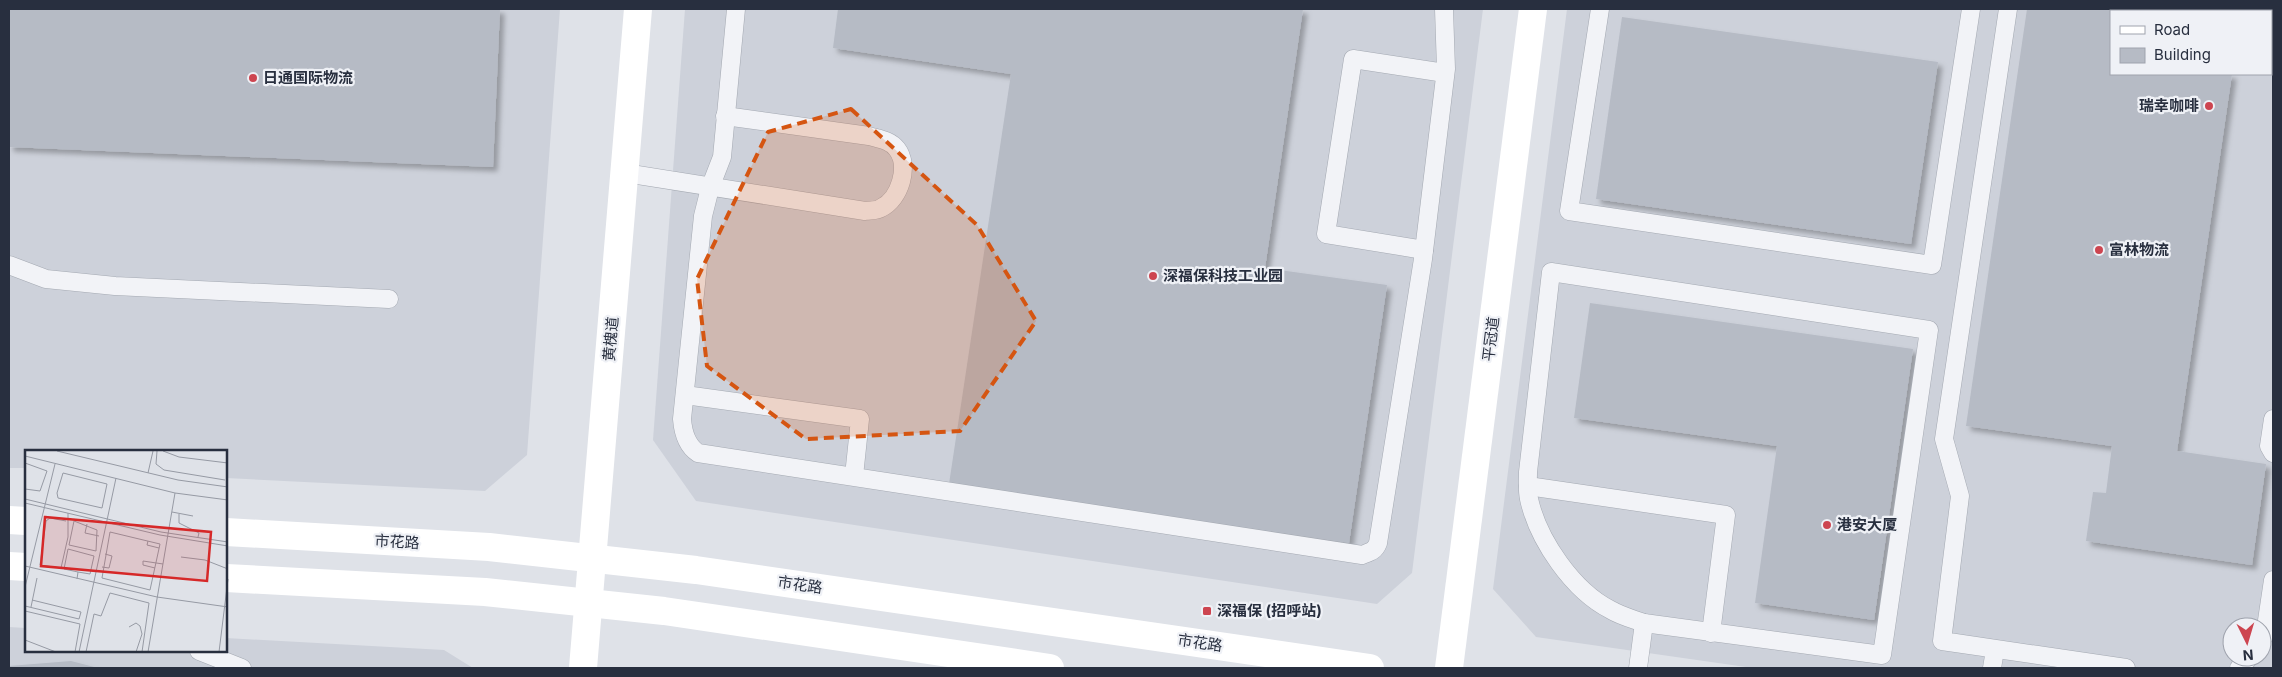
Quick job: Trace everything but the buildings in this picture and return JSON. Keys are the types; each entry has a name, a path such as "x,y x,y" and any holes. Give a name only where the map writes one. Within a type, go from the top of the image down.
{"main road":[{"name":"黄槐道","path":"582,668 638,9"},
{"name":"平冠道","path":"1449,668 1533,9"},
{"path":"9,520 25,521"},
{"name":"市花路","path":"228,532 489,547 705,571 1370,668"},
{"path":"9,566 25,567"},
{"path":"228,578 485,592 588,603 691,615 1050,668"}],"lane":[{"path":"736,9 722,157 710,188 703,216 683,428 691,448 698,453 1362,555 1376,548 1378,543 1424,250 1445,73 1444,9"},
{"path":"1600,9 1569,211 1932,265 1971,9"},
{"path":"2008,9 1944,439 1960,496 1942,641 2126,668"},
{"path":"1424,250 1326,234 1353,59 1445,73"},
{"path":"625,173 710,188 865,211 880,209 889,203 896,194 902,180 902,165 898,150 888,141 868,136 725,116"},
{"path":"9,266 46,279 115,286 389,299"},
{"path":"1551,272 1929,330 1882,655 1644,623 1610,610 1580,587 1560,564 1539,531 1529,498 1528,486 1551,272"},
{"path":"685,395 860,419 854,476"},
{"path":"2273,419 2270,446 2273,453"},
{"path":"1528,486 1726,515 1712,633"},
{"path":"2268,617 2273,580"},
{"path":"1638,668 1644,623"},
{"path":"1992,668 1995,650"},
{"path":"202,652 242,668"}],"highlighted area":[{"path":"851,109 977,225 1036,321 960,431 806,439 707,366 697,279 768,132"}],"shaded area":[{"path":"9,9 560,9 527,455 485,491 228,478 228,450 25,450 25,468 9,468"},
{"path":"685,9 1483,9 1412,573 1377,604 696,501 653,440"},
{"path":"1567,9 2273,9 2273,668 1753,668 1536,637 1493,589"},
{"path":"9,627 25,628 25,652 228,652 228,638 444,650 473,668 9,668"}],"place":[{"name":"日通国际物流","path":"253,78"},
{"name":"瑞幸咖啡","path":"2209,106"},
{"name":"富林物流","path":"2099,250"},
{"name":"深福保科技工业园","path":"1153,276"},
{"name":"港安大厦","path":"1827,525"},
{"name":"深福保 (招呼站)","path":"1207,611"}]}
